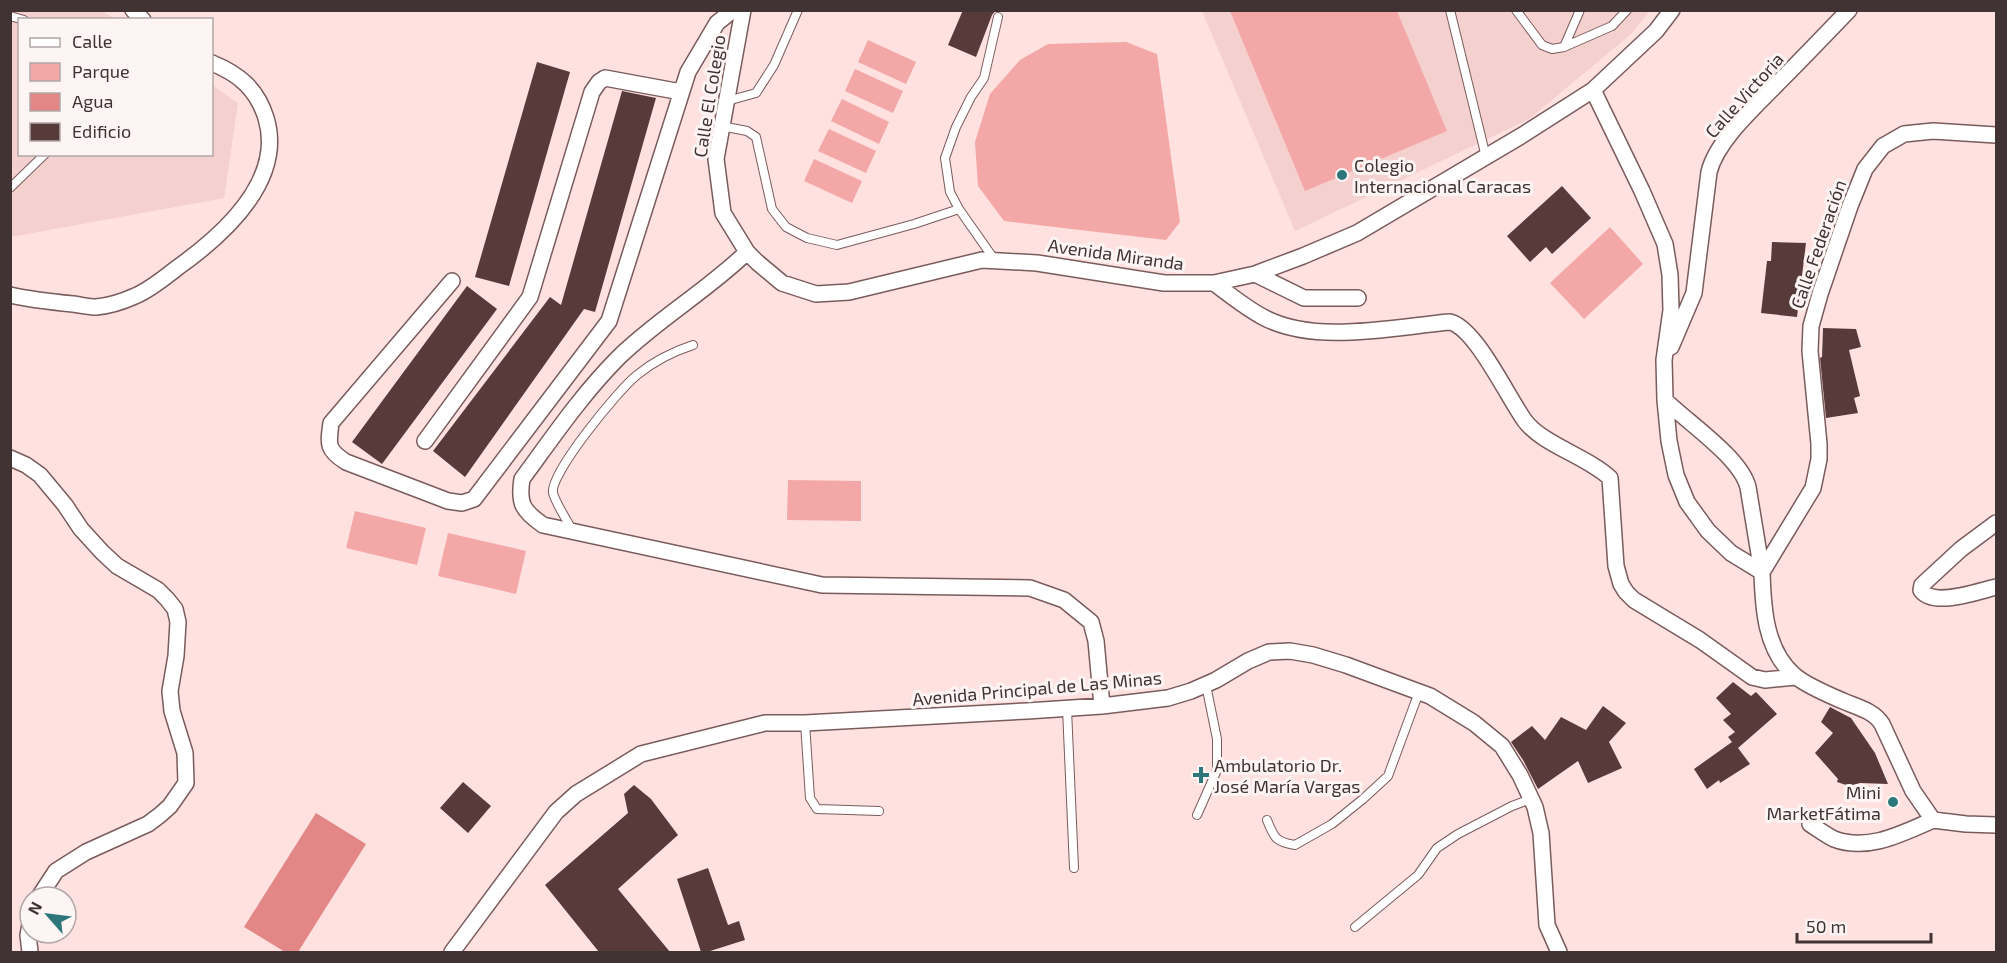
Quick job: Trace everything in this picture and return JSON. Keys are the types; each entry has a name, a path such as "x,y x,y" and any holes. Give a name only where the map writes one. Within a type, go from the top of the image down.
{"street":[{"path":"452,281 331,423 328,440 333,454 346,462 448,501 462,503 474,499 609,321 688,72 717,22 733,10"},
{"name":"Calle El Colegio","path":"743,10 716,159 723,213 747,252"},
{"name":"Avenida Miranda","path":"747,252 782,283 816,294 849,292 982,260 1037,263 1164,283 1214,283 1255,273 1357,233 1486,157 1593,90 1656,31 1672,10"},
{"name":"Calle Victoria","path":"1664,360 1688,311 1694,293 1709,172 1715,157 1723,144 1751,112 1849,10"},
{"path":"10,295 44,302 96,307 138,296 204,247 224,229 243,207 260,181 271,145 269,127 256,94 246,82 213,63"},
{"path":"425,441 530,297 592,92 599,82 605,78 681,92"},
{"path":"1593,90 1665,244 1670,275 1671,310 1664,360 1665,400 1672,459 1687,501 1701,523 1723,547 1762,572"},
{"name":"Calle Federación","path":"1762,572 1809,497 1815,483 1819,444 1810,351 1811,326 1850,206 1865,169 1883,146 1904,134 1933,131 1996,135"},
{"path":"747,252 729,270 621,356 587,391 522,479 519,495 527,514 543,525 822,585 1030,588 1064,600 1091,622 1096,641 1102,706"},
{"path":"1255,273 1304,298 1358,298"},
{"path":"1214,283 1262,317 1308,331 1375,330 1450,322 1460,326 1476,344 1528,425 1610,478 1617,573 1629,596 1700,640 1752,677 1765,680 1796,677"},
{"path":"1665,400 1726,454 1744,476 1748,487 1762,572 1769,634 1781,661 1796,677 1877,717 1913,790 1933,820"},
{"path":"10,458 40,475 81,529 117,566 158,590 175,609 178,622 176,656 170,691 172,711 185,753 186,783 170,806 154,820 86,852 56,871 45,885"},
{"path":"1996,523 1961,549 1922,585 1921,591 1924,595 1937,599 1996,587"},
{"name":"Avenida Principal de Las Minas","path":"452,952 556,812 576,794 641,754 765,723 805,723 1067,709 1168,698 1206,684 1269,652 1290,651 1346,665 1419,692 1454,709 1502,746 1520,775 1535,807 1541,833 1548,924 1559,952"},
{"path":"1810,824 1836,839 1850,843 1890,838 1933,820 1996,825"}],"lane":[{"path":"725,102 756,93 774,65 798,10"},
{"path":"1450,10 1486,157"},
{"path":"1516,10 1542,45 1552,49 1564,47 1612,26 1627,10"},
{"path":"1564,47 1580,10"},
{"path":"995,261 950,192 945,158 956,127 971,97 984,78 999,17"},
{"path":"722,126 747,131 756,138 772,209 786,227 807,238 837,245 959,209"},
{"path":"10,188 43,156"},
{"path":"573,531 553,493 554,483 574,448 635,376 670,353 693,345"},
{"path":"1197,815 1217,770 1217,739 1206,684"},
{"path":"1267,820 1273,836 1281,843 1295,845 1332,824 1363,799 1388,776 1419,692"},
{"path":"1067,709 1074,868"},
{"path":"805,723 810,798 817,809 879,811"},
{"path":"1355,927 1418,875 1437,848 1512,806 1531,799"}],"shaded area":[{"path":"11,11 102,11 113,18 18,18 18,156 213,156 213,86 238,103 224,198 11,237"},
{"name":"Colegio Internacional Caracas","path":"1202,11 1650,11 1630,35 1529,119 1295,231"}],"green space":[{"path":"1230,11 1397,11 1447,131 1305,191"},
{"path":"868,40 916,62 906,84 858,62"},
{"path":"1126,42 1157,54 1180,222 1166,240 1004,221 978,186 975,142 990,94 1020,60 1048,44"},
{"path":"855,69 903,91 893,113 845,91"},
{"path":"842,99 889,122 879,144 831,121"},
{"path":"829,129 876,151 866,173 818,151"},
{"path":"814,159 862,181 852,203 804,181"},
{"path":"1610,227 1643,264 1584,319 1550,283"},
{"path":"788,480 861,481 861,521 787,520"},
{"path":"355,511 426,528 417,565 346,548"},
{"path":"448,533 526,551 516,594 438,576"}],"water":[{"path":"316,813 366,844 298,952 285,952 244,927"}],"building":[{"path":"963,10 996,10 976,57 948,45"},
{"path":"537,62 570,72 509,286 475,277"},
{"path":"622,91 656,98 595,312 584,309 465,477 433,451 550,297 561,305"},
{"path":"1562,186 1591,218 1552,254 1546,247 1530,262 1507,236"},
{"path":"1772,242 1806,243 1797,317 1761,313 1767,261 1771,261"},
{"path":"467,286 497,309 382,464 352,442"},
{"path":"1823,328 1856,329 1861,347 1849,350 1860,396 1854,398 1858,413 1826,418 1820,358 1822,357"},
{"path":"1733,682 1751,696 1756,692 1777,714 1738,748 1750,764 1707,789 1694,769 1732,742 1728,737 1735,732 1723,720 1731,714 1716,698"},
{"path":"1603,706 1626,723 1609,742 1622,768 1588,783 1578,761 1538,789 1511,742 1532,726 1545,740 1561,717 1586,730"},
{"path":"1830,707 1851,718 1875,753 1888,784 1860,783 1849,786 1837,782 1838,779 1815,753 1833,733 1821,722"},
{"path":"463,782 491,806 468,833 440,808"},
{"path":"634,785 651,799 678,835 618,889 670,952 599,952 545,885 628,813 624,794"},
{"path":"708,868 728,925 739,921 745,940 701,952 677,879"}],"place":[{"name":"Colegio Internacional Caracas","path":"1342,175"},
{"name":"Ambulatorio Dr. José María Vargas","path":"1201,775"},
{"name":"Mini MarketFátima","path":"1893,802"}]}
